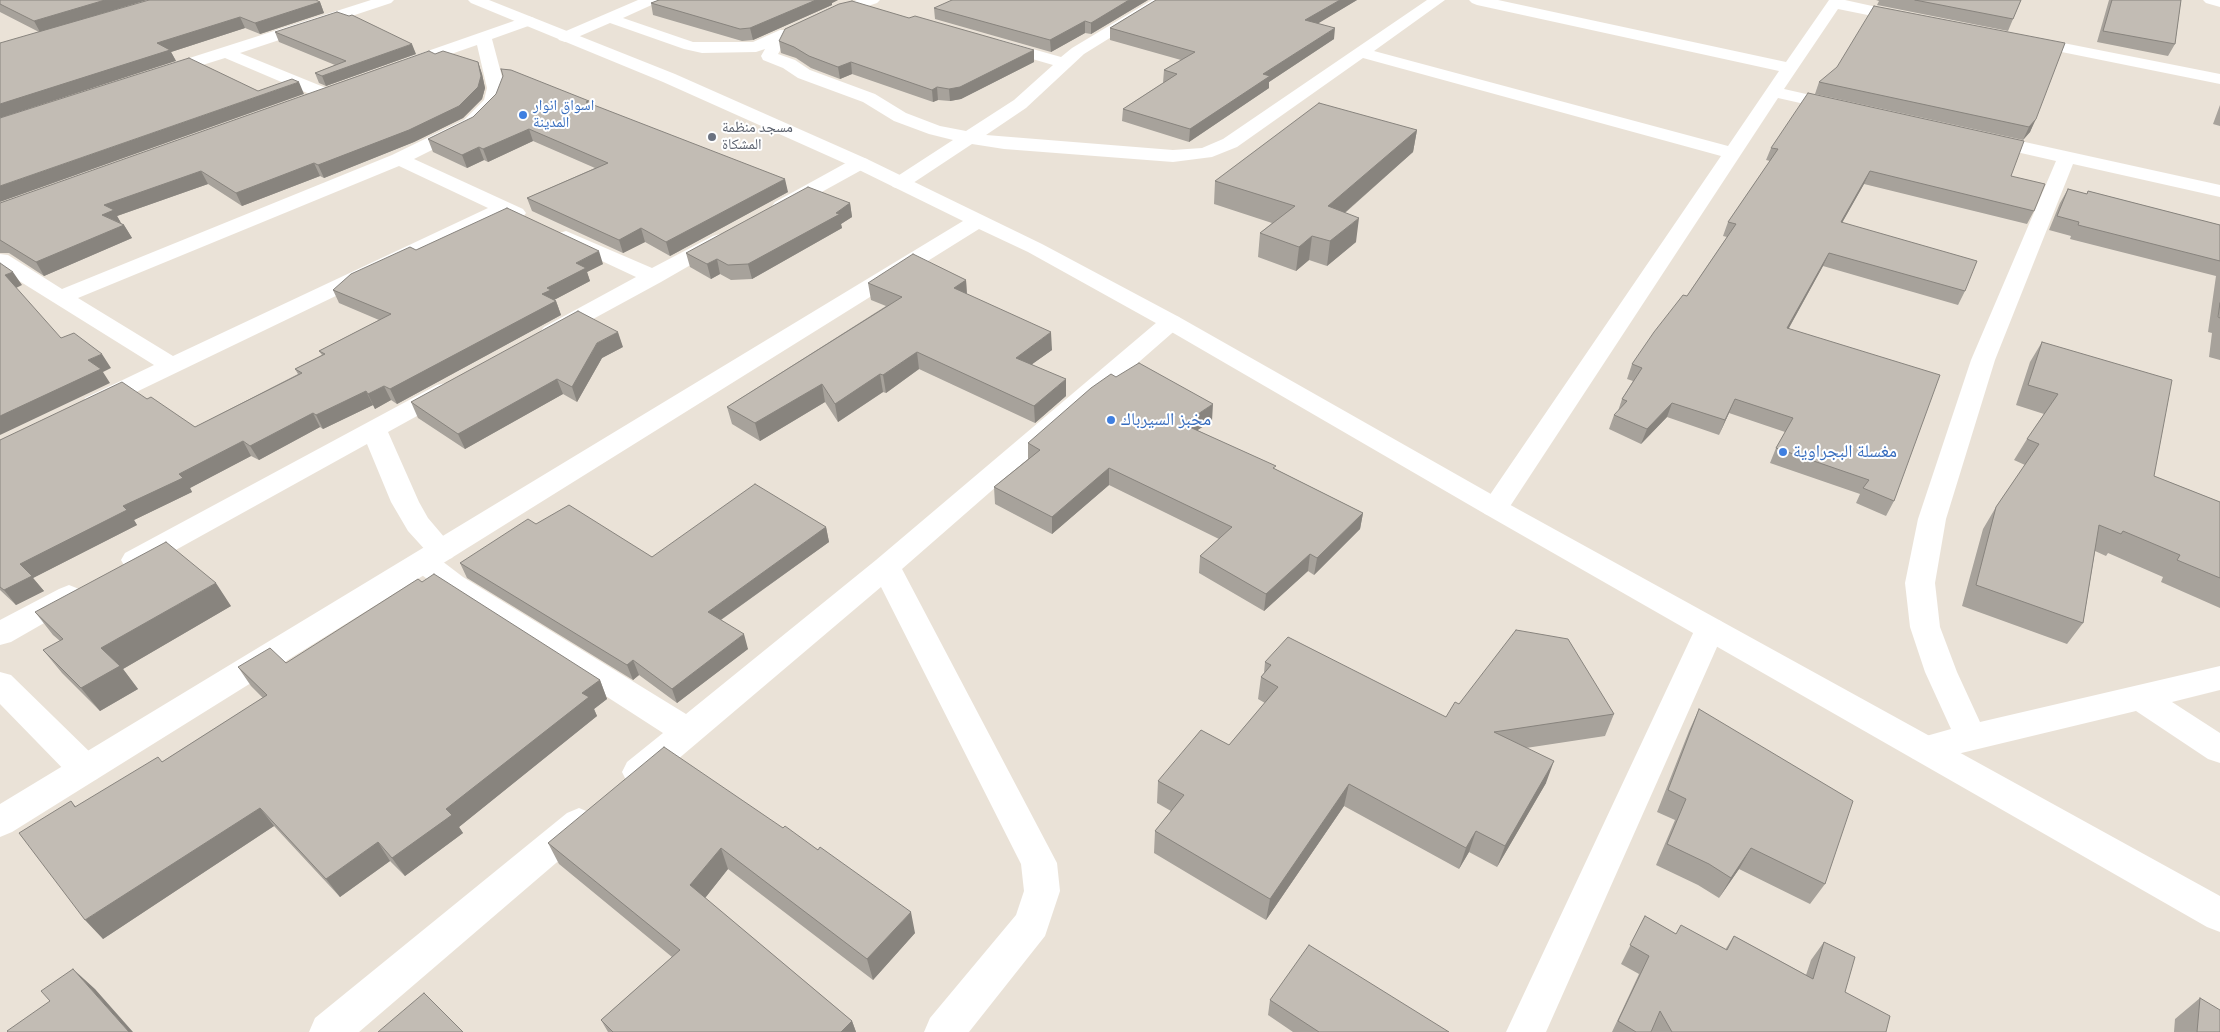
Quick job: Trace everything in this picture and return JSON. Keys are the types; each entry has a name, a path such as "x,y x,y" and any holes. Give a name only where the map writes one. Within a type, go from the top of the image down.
{"street":[{"path":"150,77 386,0"},
{"path":"476,0 669,78 860,163 1035,248 1171,322 1495,508 2220,915"},
{"path":"565,37 652,0"},
{"path":"900,183 1020,104 1063,63 1093,41 1163,0"},
{"path":"780,36 769,56 789,64 804,74 870,98 882,107 916,123 971,138 1174,156 1205,153 1230,143 1249,132 1437,0"},
{"path":"1477,0 1791,68"},
{"path":"2211,0 2220,2"},
{"path":"609,18 690,46 702,48 756,47 808,23 865,2 886,12"},
{"path":"1495,508 1773,92 1836,2 1921,21"},
{"path":"390,70 528,21"},
{"path":"62,297 399,158 470,124 492,102 496,88 483,37"},
{"path":"2008,38 2220,79"},
{"path":"979,39 1063,63"},
{"path":"225,52 326,94"},
{"path":"1362,53 1732,153"},
{"path":"298,103 344,87"},
{"path":"1773,92 1858,111"},
{"path":"1963,134 2220,191"},
{"path":"1971,737 1942,672 1925,627 1920,583 1932,519 1982,360 2067,157"},
{"path":"399,158 653,277"},
{"path":"766,216 860,163"},
{"path":"77,411 503,208"},
{"path":"0,822 978,221"},
{"path":"531,344 740,230"},
{"path":"0,260 172,366"},
{"path":"329,1032 886,567 1171,322"},
{"path":"113,572 470,377"},
{"path":"374,429 405,502 433,556 453,584 688,732"},
{"path":"886,567 1038,863 1042,891 1032,924 944,1032"},
{"path":"0,634 87,586"},
{"path":"1526,1032 1710,628"},
{"path":"1924,749 2220,678"},
{"path":"0,684 85,769"},
{"path":"2140,697 2220,750"}],"building":[{"path":"0,0 105,0 34,21 0,4"},
{"path":"149,0 316,0 320,2 255,23 240,17 157,43 170,50 0,104 0,43"},
{"path":"659,0 816,0 750,28 740,29 651,3"},
{"path":"952,0 1129,0 1091,23 1085,21 1050,40 934,8"},
{"path":"1156,0 1340,0 1305,20 1335,28 1263,74 1270,76 1190,129 1123,109 1177,74 1164,70 1195,52 1110,28"},
{"path":"1915,0 2021,0 2013,19"},
{"path":"2112,0 2181,0 2175,44 2103,31"},
{"path":"852,1 909,18 915,16 1034,50 960,87 949,89 937,87 932,90 851,62 838,67 809,56 779,41 785,29 839,4"},
{"path":"1874,6 2065,43 2036,119 2029,127 1819,82 1837,67"},
{"path":"337,12 349,16 352,15 412,44 322,76 315,73 346,61 275,32"},
{"path":"429,51 435,54 443,51 478,62 481,76 478,87 459,106 409,130 318,165 314,163 236,193 201,171 104,205 114,210 102,215 124,225 36,262 0,240 0,203"},
{"path":"189,58 258,91 292,79 299,82 0,186 0,118"},
{"path":"501,69 511,70 589,101 586,102 785,179 666,242 641,228 619,240 527,198 608,163 529,129 483,149 479,147 462,155 428,139 473,117 496,94 503,76"},
{"path":"1808,93 2024,141 2011,176 2045,184 2034,211 1870,171 1841,222 1977,261 1965,291 1829,253 1787,328 1940,375 1894,501 1863,488 1869,480 1776,448 1793,418 1735,399 1725,420 1672,403 1647,429 1614,415 1627,401 1622,399 1642,368 1632,364 1683,295 1687,296 1736,224 1728,222 1778,149 1771,148"},
{"path":"1319,103 1417,130 1328,206 1359,218 1330,241 1312,236 1299,247 1260,233 1295,206 1215,181"},
{"path":"808,187 850,203 836,213 840,214 748,264 728,265 717,259 707,264 686,253"},
{"path":"2068,189 2087,194 2088,191 2220,225 2220,261 2078,225 2079,222 2057,216"},
{"path":"507,208 599,251 576,263 586,268 547,288 551,290 542,294 556,301 390,389 384,386 368,394 366,391 316,415 313,413 250,446 243,441 179,474 183,478 123,506 127,510 20,564 32,576 4,590 0,587 0,440 122,382 147,399 151,397 195,427 302,373 295,369 325,354 319,351 391,314 333,290 351,274 410,247 416,250"},
{"path":"913,254 966,280 954,288 1051,332 1016,358 1066,379 1034,406 917,352 835,404 822,384 755,423 727,407 902,297 868,283"},
{"path":"0,263 13,272 5,275 61,338 74,333 102,354 88,360 101,369 0,416"},
{"path":"578,311 618,332 597,343 572,387 557,379 458,434 411,402"},
{"path":"2042,342 2172,380 2154,476 2220,502 2220,578 2177,560 2180,555 2123,531 2121,534 2099,525 2083,623 1976,585 1996,507 2039,444 2027,439 2058,394 2028,385"},
{"path":"1139,363 1213,404 1183,424 1276,466 1273,468 1363,513 1317,558 1310,554 1266,594 1200,556 1232,527 1109,468 1052,517 994,487 1040,450 1028,443 1091,388 1111,374 1116,377"},
{"path":"755,484 826,527 708,612 744,634 672,689 633,660 627,665 460,563 528,519 536,524 569,505 652,557"},
{"path":"166,542 216,583 101,648 120,666 81,688 43,650 63,639 35,612"},
{"path":"434,574 600,680 582,693 589,697 446,809 452,815 392,858 378,842 326,879 260,808 85,920 19,833 71,801 75,807 158,757 162,762 267,695 238,667 270,648 286,663 418,579 422,582"},
{"path":"1516,630 1568,639 1614,714 1494,732 1554,761 1505,846 1476,831 1466,848 1349,784 1270,899 1155,831 1184,795 1158,781 1201,730 1229,745 1278,687 1261,677 1271,665 1265,662 1288,637 1446,717 1455,702 1459,704"},
{"path":"1699,709 1853,801 1825,884 1751,848 1731,878 1709,864 1667,844 1686,799 1668,790"},
{"path":"664,747 783,828 785,826 818,850 820,847 911,912 867,959 721,848 690,885 852,1021 841,1032 613,1032 601,1020 680,950 548,843"},
{"path":"1645,916 1676,934 1681,925 1727,950 1734,936 1813,979 1824,942 1855,957 1845,992 1890,1016 1886,1032 1672,1032 1660,1011 1651,1032 1636,1032 1618,1021 1649,956 1630,945"},
{"path":"1309,945 1449,1032 1319,1032 1270,1000"},
{"path":"73,969 129,1032 7,1031 50,1001 41,991"},
{"path":"424,993 463,1032 378,1032"},
{"path":"2200,998 2220,1010 2220,1032 2197,1032"}],"place":[{"name":"اسواق انوار المدينة","path":"523,115"},
{"name":"مسجد منظمة المشكاة","path":"712,137"},
{"name":"مخبز السيرباك","path":"1111,420"},
{"name":"مغسلة البجراوية","path":"1783,452"}]}
